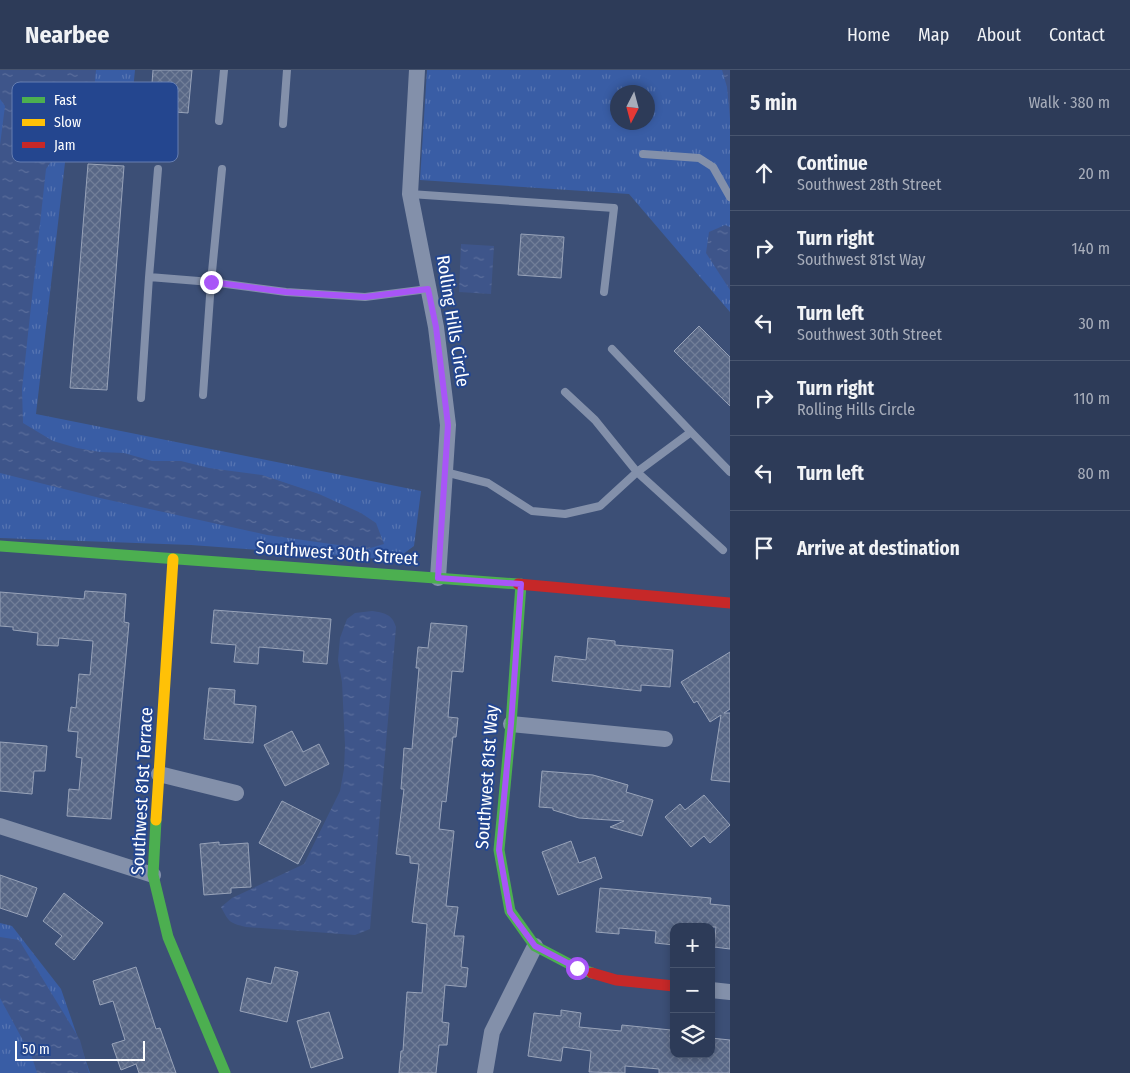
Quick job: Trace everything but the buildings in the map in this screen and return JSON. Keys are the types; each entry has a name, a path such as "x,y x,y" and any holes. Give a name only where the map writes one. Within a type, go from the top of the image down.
{"street":[{"name":"Rolling Hills Circle","path":"417,70 410,194 436,327 448,425 438,578"},
{"name":"Southwest 30th Street","path":"0,546 521,584 730,603"},
{"name":"Southwest 81st Terrace","path":"173,558 153,875 168,937 225,1073"},
{"name":"Southwest 81st Way","path":"521,584 511,724 499,850 510,912 535,946"},
{"path":"511,724 665,739"},
{"path":"159,774 236,793"},
{"path":"0,826 153,875"},
{"path":"485,1073 492,1032 535,946 577,968 616,980 670,986"},
{"path":"715,990 730,992"}],"lane":[{"path":"219,121 224,70"},
{"path":"283,124 287,70"},
{"path":"643,154 699,158 712,167 730,197"},
{"path":"141,398 158,168"},
{"path":"203,395 222,168"},
{"path":"410,194 614,208 604,292"},
{"path":"149,277 211,282 286,292 365,297 428,289"},
{"path":"612,349 730,472"},
{"path":"565,392 596,420 637,472 722,550"},
{"path":"445,472 488,483 532,511 565,514 600,506 637,472 691,432"}],"green space":[{"path":"0,70 135,70 134,82 12,82 12,162 65,162 36,414 421,491 414,546 395,560 191,545 0,538"},
{"path":"427,70 730,70 730,312 629,194 420,180"},
{"path":"0,923 12,926 61,989 90,1073 0,1073"}],"water":[{"path":"0,70 96,70 95,82 12,82 12,162 51,162 46,169 22,389 23,423 53,441 77,448 100,452 124,453 152,461 181,461 209,468 262,475 319,494 361,513 376,523 384,544 367,549 267,535 100,498 0,473 0,145 5,106 0,99"},
{"path":"722,70 730,70 730,119 727,87"},
{"path":"725,225 730,227 730,290 706,253 709,232"},
{"path":"461,244 494,246 491,294 459,292"},
{"path":"372,611 390,617 396,627 370,929 355,935 246,927 233,923 228,919 221,907 232,898 304,864 340,791 344,769 345,746 342,682 338,660 340,638 347,619 355,613"},
{"path":"0,937 19,940 80,1040 89,1073 37,1073 32,1057 0,998"}],"traffic: fast":[{"path":"0,546 518,584"},
{"path":"521,584 511,724 499,850 510,911 535,946 577,968 592,973"},
{"path":"156,820 153,875 168,937 225,1073"}],"traffic: slow":[{"path":"156,820 173,559"}],"traffic: jam":[{"path":"518,584 730,603"},
{"path":"592,973 616,980 670,986"}],"route":[{"path":"211,282 286,292 365,297 428,289 436,327 448,425 438,578 521,584 511,724 499,850 510,912 535,946 577,968"}]}
